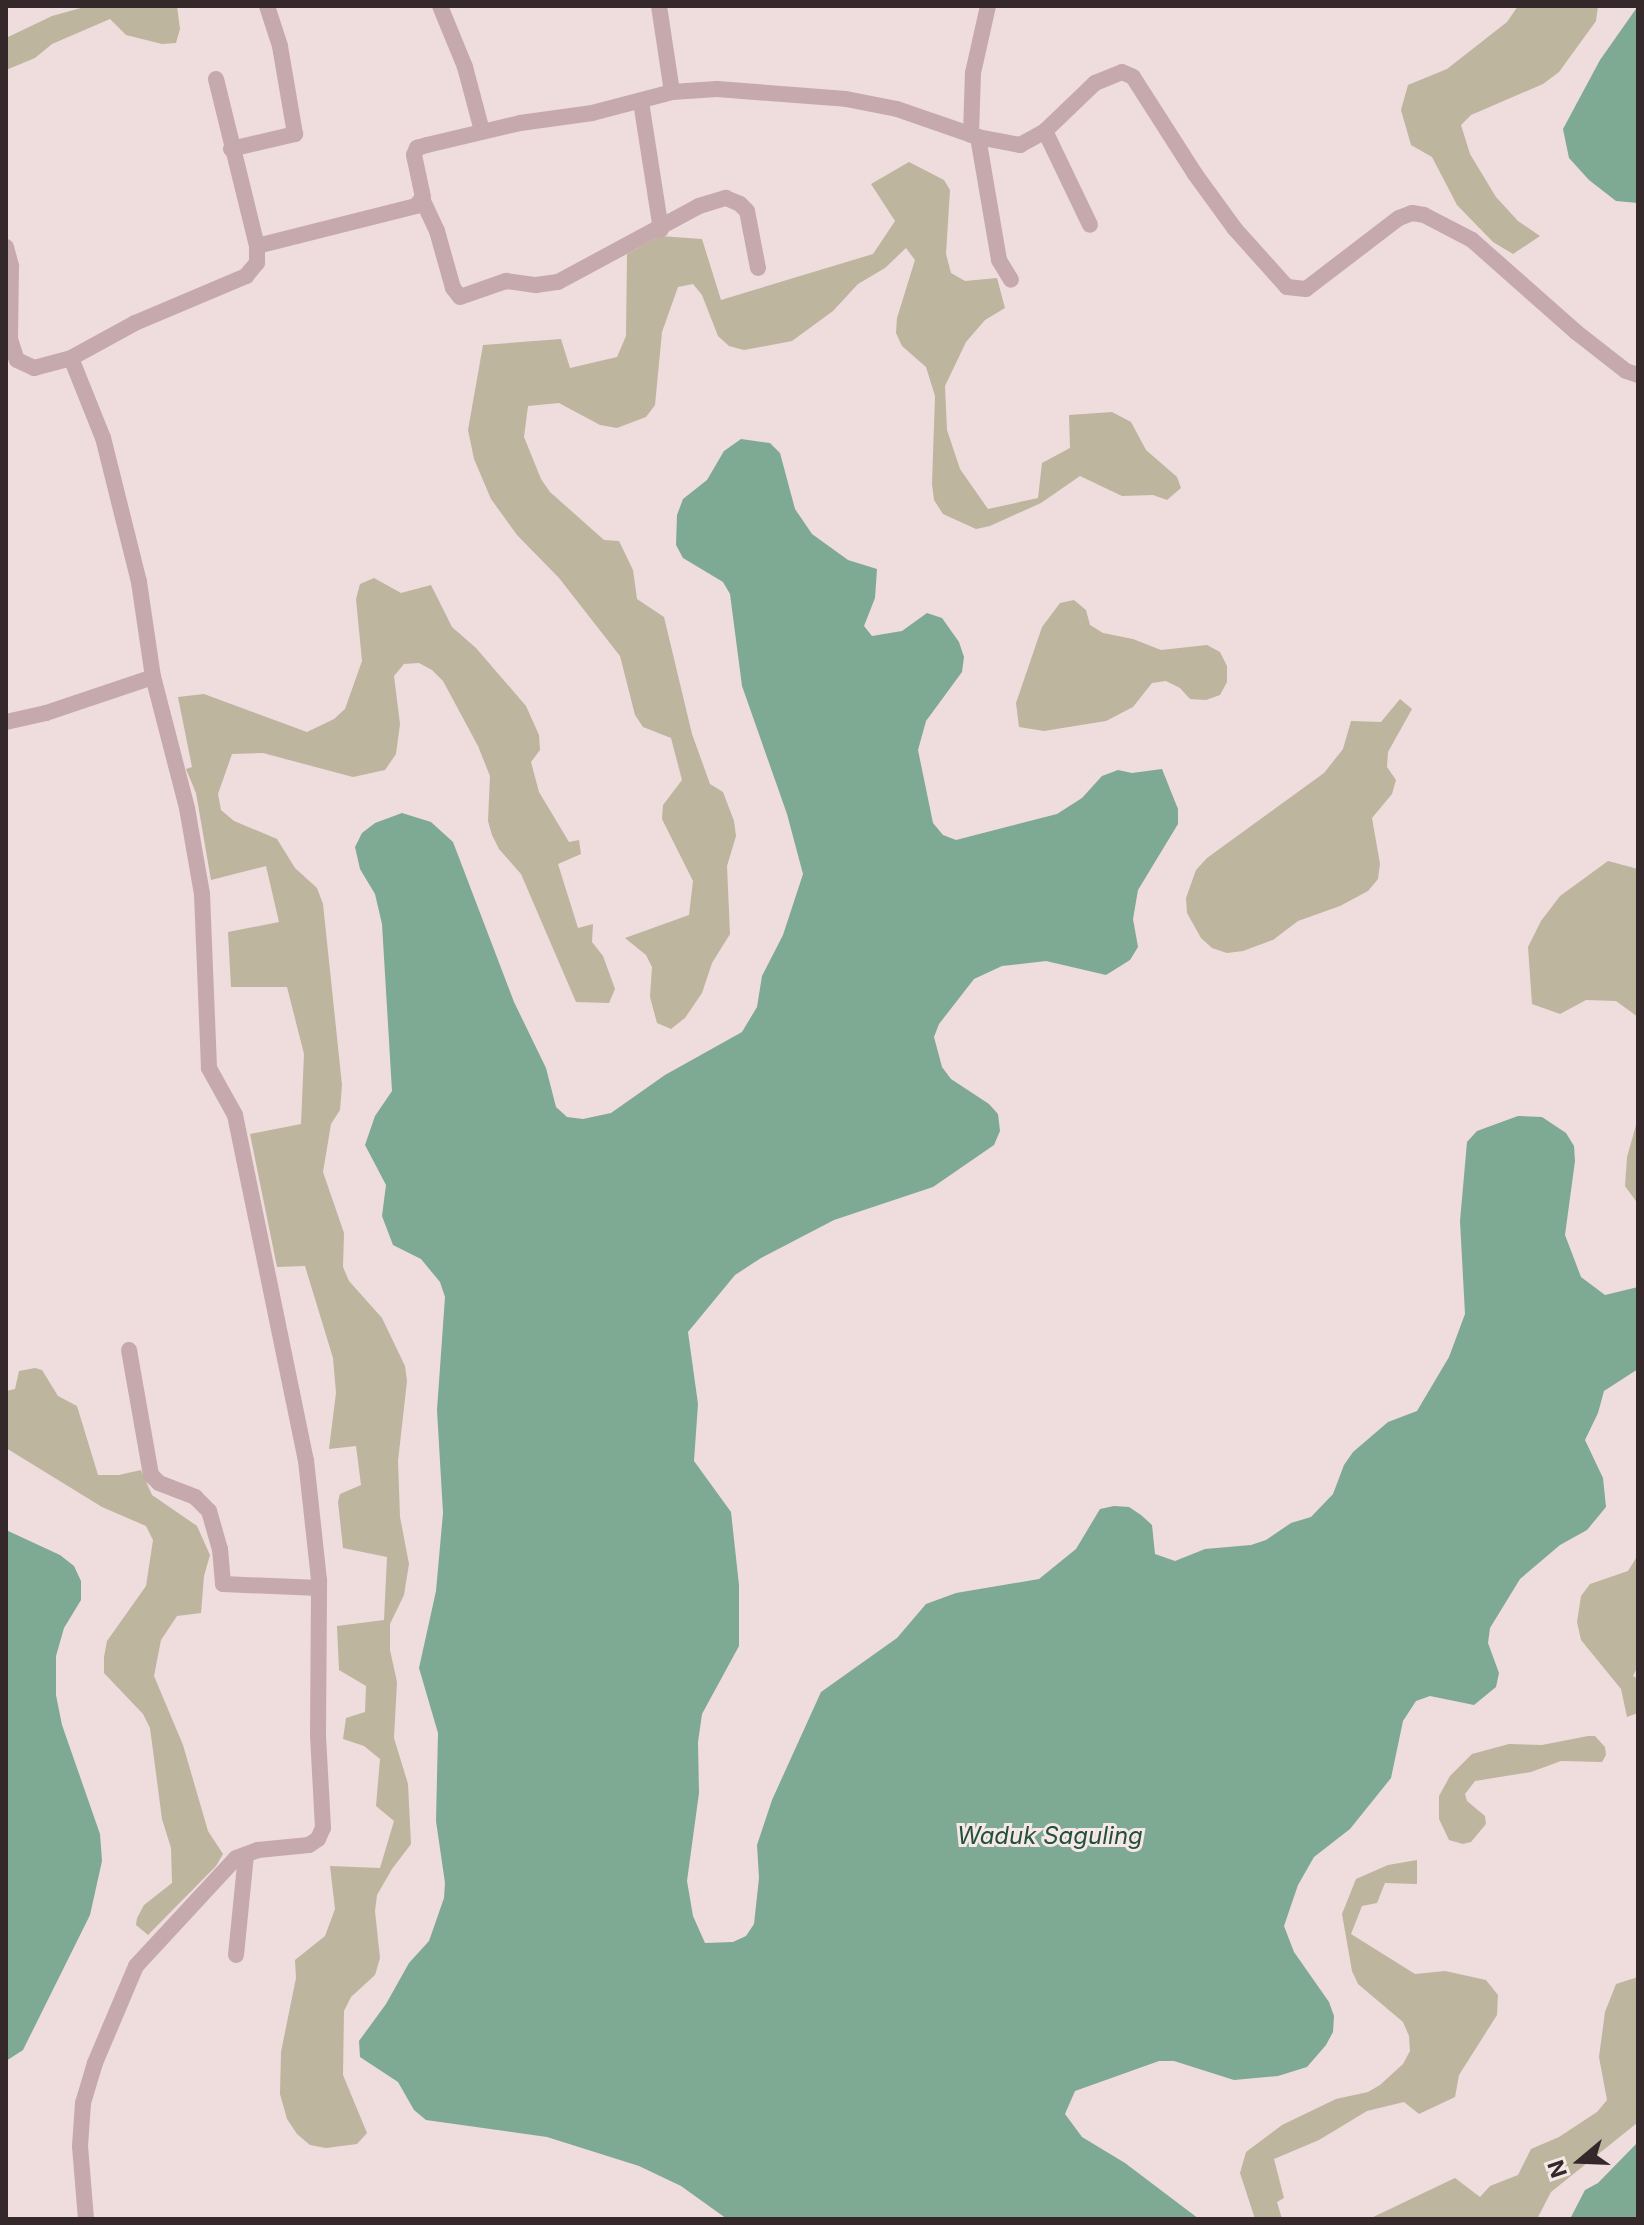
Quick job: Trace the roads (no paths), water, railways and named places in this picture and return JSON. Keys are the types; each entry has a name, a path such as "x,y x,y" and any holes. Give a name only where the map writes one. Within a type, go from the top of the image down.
{"street":[{"path":"231,149 295,134 280,46 267,6"},
{"path":"440,6 465,67 482,131"},
{"path":"659,6 672,92"},
{"path":"988,6 973,73 974,136 999,260 1011,280"},
{"path":"758,268 747,211 734,200 711,201 558,282 536,285 506,281 460,297 453,288 437,231 423,201 415,151 482,131 641,102 672,92 717,89 846,99 897,109 974,136 1020,145 1045,131 1095,83 1117,73 1127,74 1133,77 1195,174 1235,229 1287,287 1306,289 1399,218 1412,213 1424,215 1472,240 1576,332 1626,371 1638,375"},
{"path":"6,247 11,266 10,339 17,360 34,368 71,358 135,323 246,276 257,263 257,246 216,79"},
{"path":"641,102 661,229"},
{"path":"1045,131 1090,225"},
{"path":"257,246 412,209 423,201"},
{"path":"71,358 103,438 119,490 148,621 153,677 187,808 202,894 209,1068 229,1101 239,1132 306,1461 319,1588 318,1735 323,1828 318,1839 309,1845 236,1858 136,1966 83,2103 80,2146 86,2219"},
{"path":"6,722 46,713 153,677"},
{"path":"129,1350 151,1475 159,1483 195,1497 209,1511 220,1549 223,1584 319,1588"},
{"path":"236,1955 246,1854"}],"water":[{"path":"1638,6 1638,203 1616,201 1589,180 1569,158 1563,129 1600,60"},
{"name":"Waduk Saguling","path":"741,439 770,443 780,453 795,509 812,534 848,560 877,569 875,598 864,626 872,636 902,631 927,613 942,618 959,642 964,657 962,672 926,721 918,750 933,823 943,835 956,840 1057,814 1082,798 1102,776 1118,770 1132,773 1162,769 1178,809 1178,824 1138,890 1133,919 1138,947 1130,960 1106,975 1046,961 1002,966 974,979 939,1024 934,1037 942,1067 951,1079 989,1104 998,1114 1000,1131 994,1145 933,1187 834,1220 761,1258 735,1275 688,1332 698,1404 694,1461 731,1512 739,1585 739,1646 702,1714 698,1742 699,1793 687,1881 693,1916 705,1943 733,1942 746,1936 754,1924 759,1878 757,1845 772,1800 821,1692 897,1638 926,1604 956,1593 1039,1579 1076,1549 1100,1509 1114,1506 1129,1507 1141,1515 1152,1525 1155,1554 1175,1561 1205,1549 1251,1545 1266,1540 1291,1523 1311,1517 1333,1494 1344,1465 1353,1452 1388,1422 1417,1411 1449,1357 1465,1314 1460,1221 1467,1142 1477,1131 1518,1116 1542,1117 1566,1133 1574,1146 1575,1161 1565,1235 1581,1277 1605,1295 1638,1287 1638,1369 1604,1391 1585,1440 1603,1478 1606,1507 1587,1530 1560,1545 1520,1579 1490,1628 1488,1643 1499,1673 1496,1687 1474,1705 1430,1696 1416,1701 1403,1721 1391,1778 1350,1829 1314,1857 1298,1885 1284,1926 1294,1952 1329,2002 1334,2016 1333,2032 1326,2045 1307,2067 1278,2076 1234,2080 1174,2061 1159,2061 1075,2091 1065,2114 1082,2137 1125,2163 1199,2219 727,2219 681,2186 639,2166 547,2137 426,2120 414,2110 398,2082 360,2057 359,2041 386,2004 409,1963 429,1941 444,1898 445,1883 436,1821 438,1733 419,1668 436,1591 443,1513 437,1410 445,1297 440,1282 421,1259 393,1245 382,1216 386,1185 365,1145 375,1116 392,1091 382,924 375,894 360,869 355,847 362,833 375,823 402,813 431,822 453,842 514,1002 546,1068 556,1107 567,1117 583,1119 611,1113 665,1075 742,1032 757,1007 762,976 783,935 803,874 787,814 742,686 730,594 723,582 683,558 676,545 677,515 683,499 707,480 724,451"},
{"path":"6,1530 60,1555 74,1566 81,1581 81,1600 64,1628 56,1656 56,1695 62,1725 100,1834 102,1861 90,1915 23,2050 6,2061"},
{"path":"1638,2142 1638,2219 1570,2219 1585,2190 1598,2183"}]}
